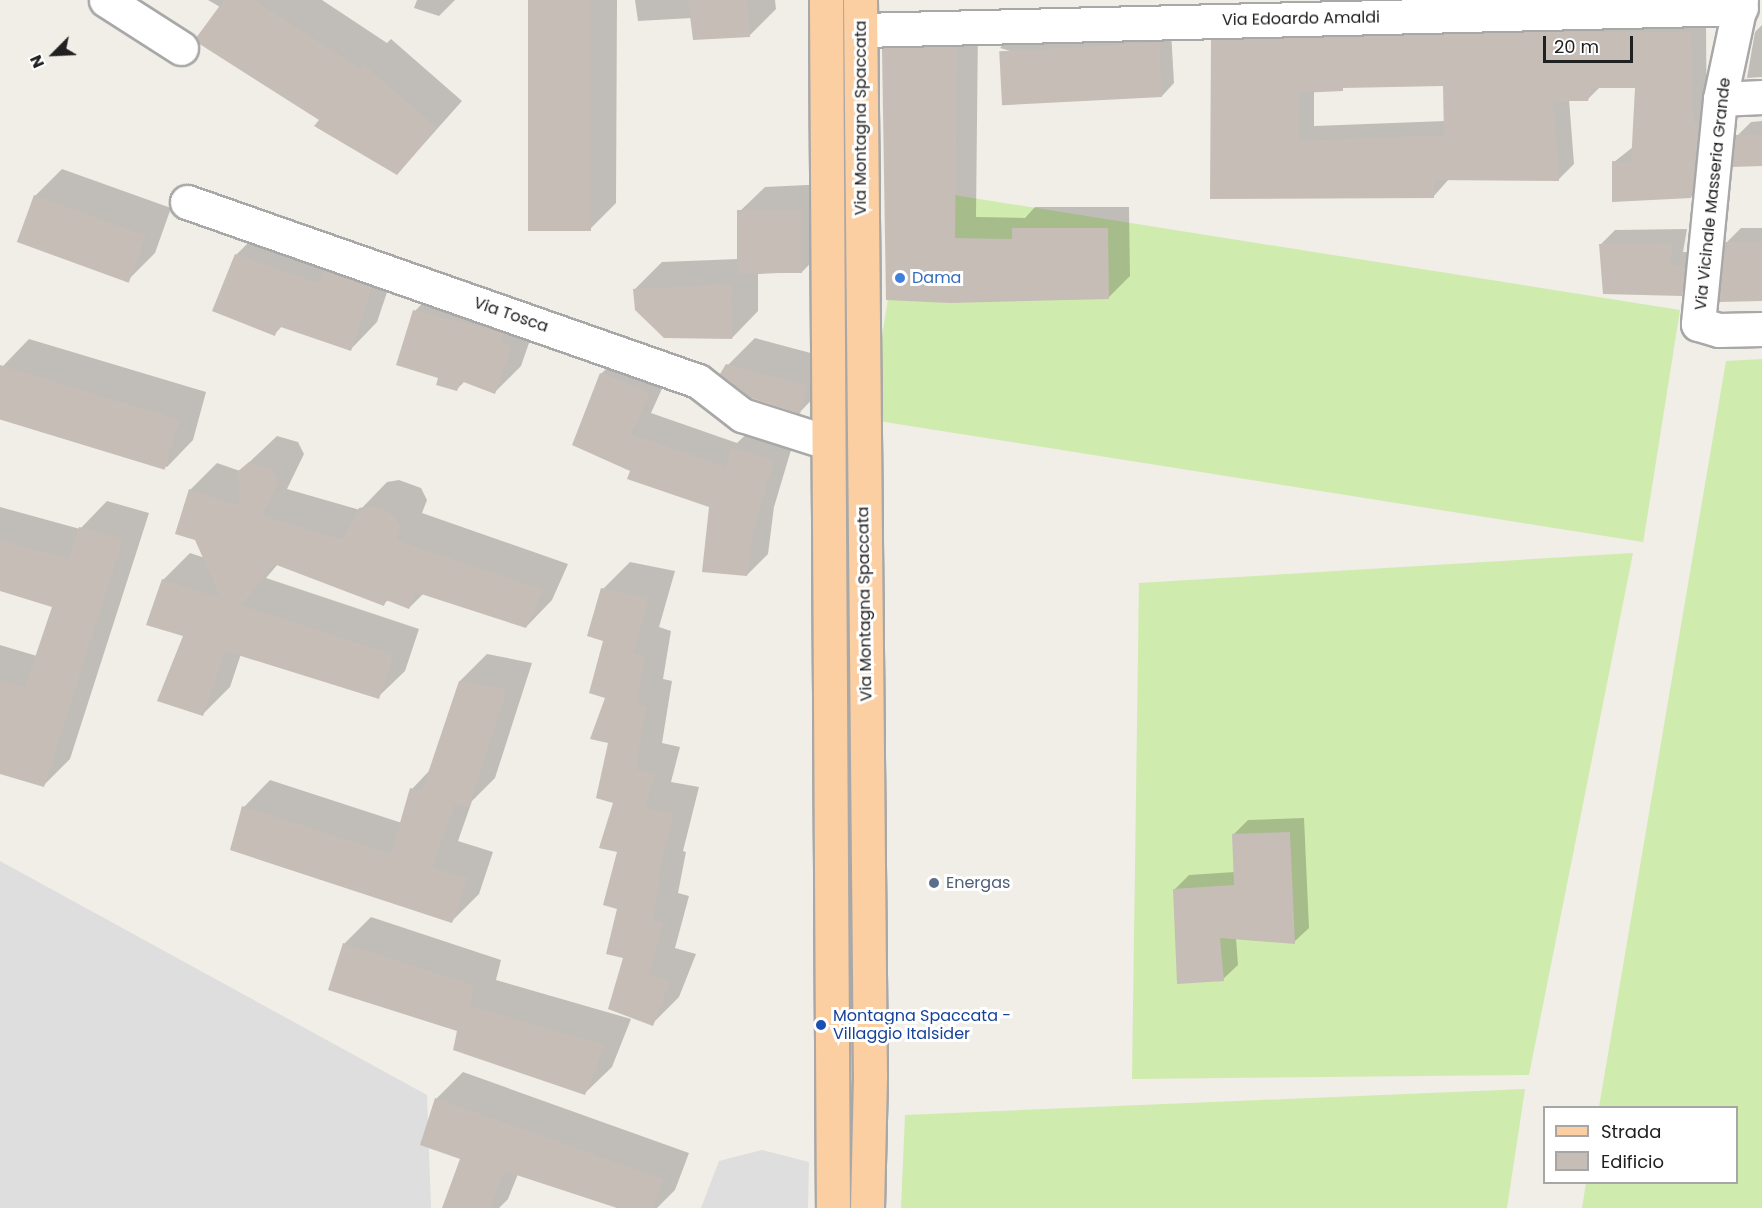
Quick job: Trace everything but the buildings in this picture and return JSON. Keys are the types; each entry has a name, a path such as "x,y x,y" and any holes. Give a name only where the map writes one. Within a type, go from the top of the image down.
{"main road":[{"name":"Via Montagna Spaccata","path":"826,0 833,1208"},
{"name":"Via Montagna Spaccata","path":"861,15 870,1064 867,1208"}],"street":[{"path":"106,0 181,48"},
{"name":"Via Edoardo Amaldi","path":"861,15 1741,4"},
{"name":"Via Vicinale Masseria Grande","path":"1741,4 1720,99 1698,324 1719,330 1762,329"},
{"path":"1720,99 1762,97"},
{"name":"Via Tosca","path":"187,202 698,381 742,416 827,442"}],"shaded area":[{"path":"0,861 427,1095 431,1208 0,1208"},
{"path":"762,1150 809,1162 808,1208 701,1208 719,1161"}],"green space":[{"path":"906,187 1680,310 1643,542 869,419"},
{"path":"1762,359 1762,1208 1582,1208 1586,1184 1738,1184 1738,1106 1599,1106 1726,361"},
{"path":"1633,553 1529,1075 1132,1079 1139,583"},
{"path":"1525,1089 1507,1208 901,1208 905,1115"}],"place":[{"name":"Dama","path":"900,278"},
{"name":"Energas","path":"934,883"},
{"name":"Montagna Spaccata - Villaggio Italsider","path":"821,1025"}]}
